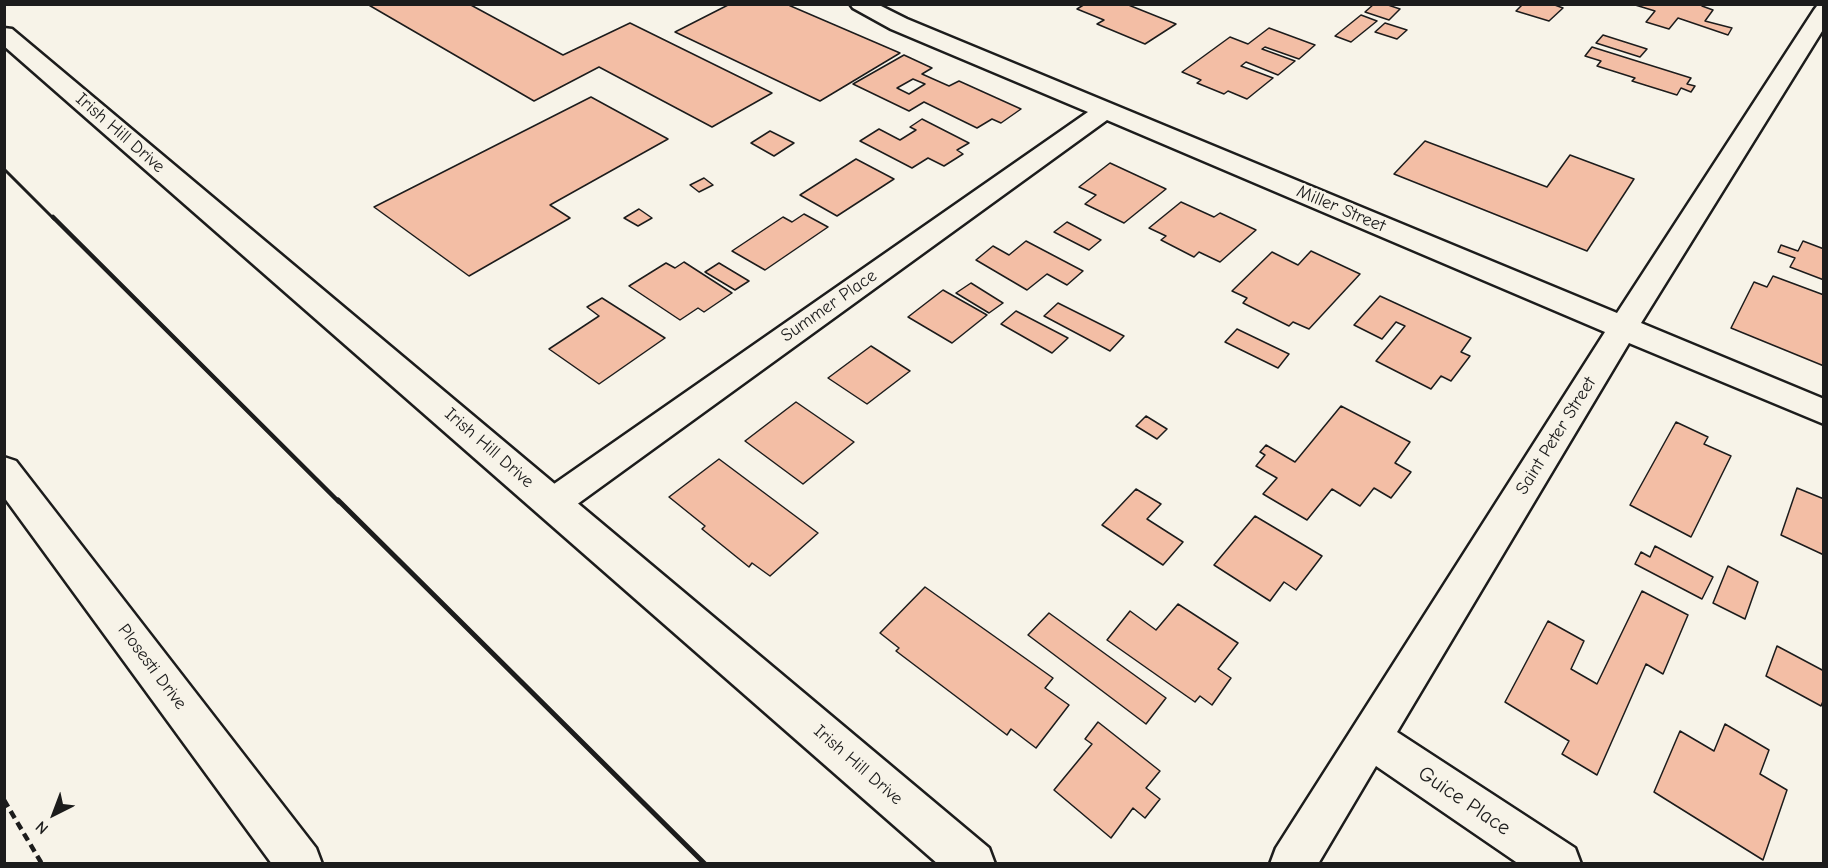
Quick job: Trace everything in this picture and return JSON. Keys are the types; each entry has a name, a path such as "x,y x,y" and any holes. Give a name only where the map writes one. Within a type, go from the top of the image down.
{"street":[{"name":"Miller Street","path":"860,4 899,24 1824,412"},
{"name":"Saint Peter Street","path":"1292,864 1623,328 1824,10"},
{"name":"Irish Hill Drive","path":"4,34 973,864"},
{"name":"Summer Place","path":"553,503 1106,110"},
{"name":"Plosesti Drive","path":"4,470 300,864"},
{"name":"Guice Place","path":"1370,738 1559,864"}],"path":[{"path":"4,800 42,864"}],"building":[{"path":"367,4 469,4 563,55 630,23 772,93 712,127 599,67 534,101"},
{"path":"730,4 786,4 900,53 820,101 675,32"},
{"path":"1085,4 1126,4 1176,24 1145,44 1097,24 1104,20 1077,9"},
{"path":"1374,4 1385,4 1400,9 1389,20 1365,12"},
{"path":"1523,4 1552,4 1563,8 1549,21 1516,11"},
{"path":"1632,4 1703,4 1702,6 1713,10 1705,21 1732,28 1728,35 1678,18 1669,29 1646,22 1655,11"},
{"path":"1361,15 1377,21 1351,42 1335,36"},
{"path":"1385,23 1407,30 1397,39 1375,32"},
{"path":"1269,28 1315,45 1299,59 1265,47 1262,49 1295,61 1278,75 1246,62 1241,66 1273,78 1247,99 1228,91 1224,94 1197,83 1201,80 1182,72 1230,37 1248,44"},
{"path":"1603,35 1647,49 1640,57 1596,43"},
{"path":"1592,47 1691,78 1687,84 1695,86 1691,92 1681,88 1677,95 1632,81 1635,78 1597,66 1601,61 1585,56"},
{"path":"904,55 932,68 922,74 949,86 959,81 1021,109 1001,123 992,119 977,128 924,102 909,111 853,84","holes":["913,79 925,84 909,94 897,88"]},
{"path":"591,97 668,139 550,205 570,218 469,276 374,207"},
{"path":"922,119 969,143 957,150 963,154 944,166 928,158 912,168 860,141 879,129 900,140 916,130 910,127"},
{"path":"770,131 794,143 774,156 751,143"},
{"path":"1425,141 1547,187 1570,155 1634,179 1587,251 1394,174"},
{"path":"856,159 894,179 837,216 800,195"},
{"path":"1110,163 1166,189 1124,223 1085,204 1096,195 1079,187"},
{"path":"704,178 713,185 699,192 690,185"},
{"path":"1181,202 1214,217 1220,213 1256,230 1220,262 1199,252 1194,257 1161,240 1166,236 1149,228"},
{"path":"639,209 652,218 638,226 624,218"},
{"path":"804,214 828,227 765,270 732,251 783,217 792,222"},
{"path":"1067,222 1101,240 1089,250 1054,232"},
{"path":"1026,241 1083,271 1067,285 1047,274 1027,290 976,260 993,246 1009,255"},
{"path":"1803,241 1824,249 1824,280 1790,267 1795,258 1778,252 1781,245 1798,251"},
{"path":"1311,251 1360,274 1309,329 1293,322 1289,326 1243,303 1247,298 1232,291 1272,252 1298,265"},
{"path":"684,262 732,293 704,312 698,308 680,320 629,286 666,263 675,268"},
{"path":"719,263 749,281 735,290 705,272"},
{"path":"1773,276 1824,295 1824,366 1731,328 1754,282 1767,287"},
{"path":"971,283 1003,303 989,313 956,293"},
{"path":"943,290 987,315 952,343 908,317"},
{"path":"1380,296 1471,338 1461,352 1470,356 1451,381 1441,376 1431,389 1376,361 1405,326 1396,322 1382,339 1354,325"},
{"path":"602,298 665,338 599,384 549,349 599,316 587,307"},
{"path":"1058,303 1124,336 1110,351 1044,316"},
{"path":"1016,311 1068,338 1052,353 1001,324"},
{"path":"1237,329 1289,354 1278,368 1225,342"},
{"path":"871,346 910,371 867,404 828,378"},
{"path":"796,402 854,442 803,484 745,441"},
{"path":"1341,406 1410,442 1395,463 1411,472 1391,498 1374,488 1360,506 1332,489 1307,520 1263,494 1277,478 1256,466 1265,455 1260,452 1266,445 1295,462"},
{"path":"1146,416 1167,429 1157,439 1136,426"},
{"path":"1676,422 1708,437 1704,444 1731,456 1691,537 1630,505"},
{"path":"719,459 818,533 770,576 752,563 749,567 702,529 705,526 669,497"},
{"path":"1797,488 1824,499 1824,555 1781,535"},
{"path":"1136,489 1161,504 1147,519 1183,542 1163,565 1102,525"},
{"path":"1255,516 1322,556 1296,590 1284,582 1270,601 1214,565"},
{"path":"1655,546 1713,577 1702,599 1635,564 1641,552 1650,557"},
{"path":"1728,566 1758,582 1745,619 1713,603"},
{"path":"925,587 1053,678 1045,688 1069,705 1036,748 1011,729 1007,735 896,651 899,648 880,633"},
{"path":"1642,591 1688,615 1663,674 1646,664 1597,775 1562,754 1569,741 1505,702 1548,621 1584,641 1571,669 1597,684"},
{"path":"1178,604 1238,643 1218,669 1231,678 1212,705 1200,696 1195,702 1107,640 1130,611 1156,630"},
{"path":"1049,613 1166,698 1146,724 1028,635"},
{"path":"1777,646 1824,671 1824,699 1821,706 1766,676"},
{"path":"1098,722 1160,771 1146,788 1160,799 1145,818 1133,808 1111,838 1054,790 1092,744 1085,739"},
{"path":"1725,724 1769,750 1760,774 1787,790 1763,860 1654,792 1680,731 1714,751"}],"railway":[{"path":"4,169 54,219"},
{"path":"53,217 339,502"},
{"path":"338,500 705,864"}]}
